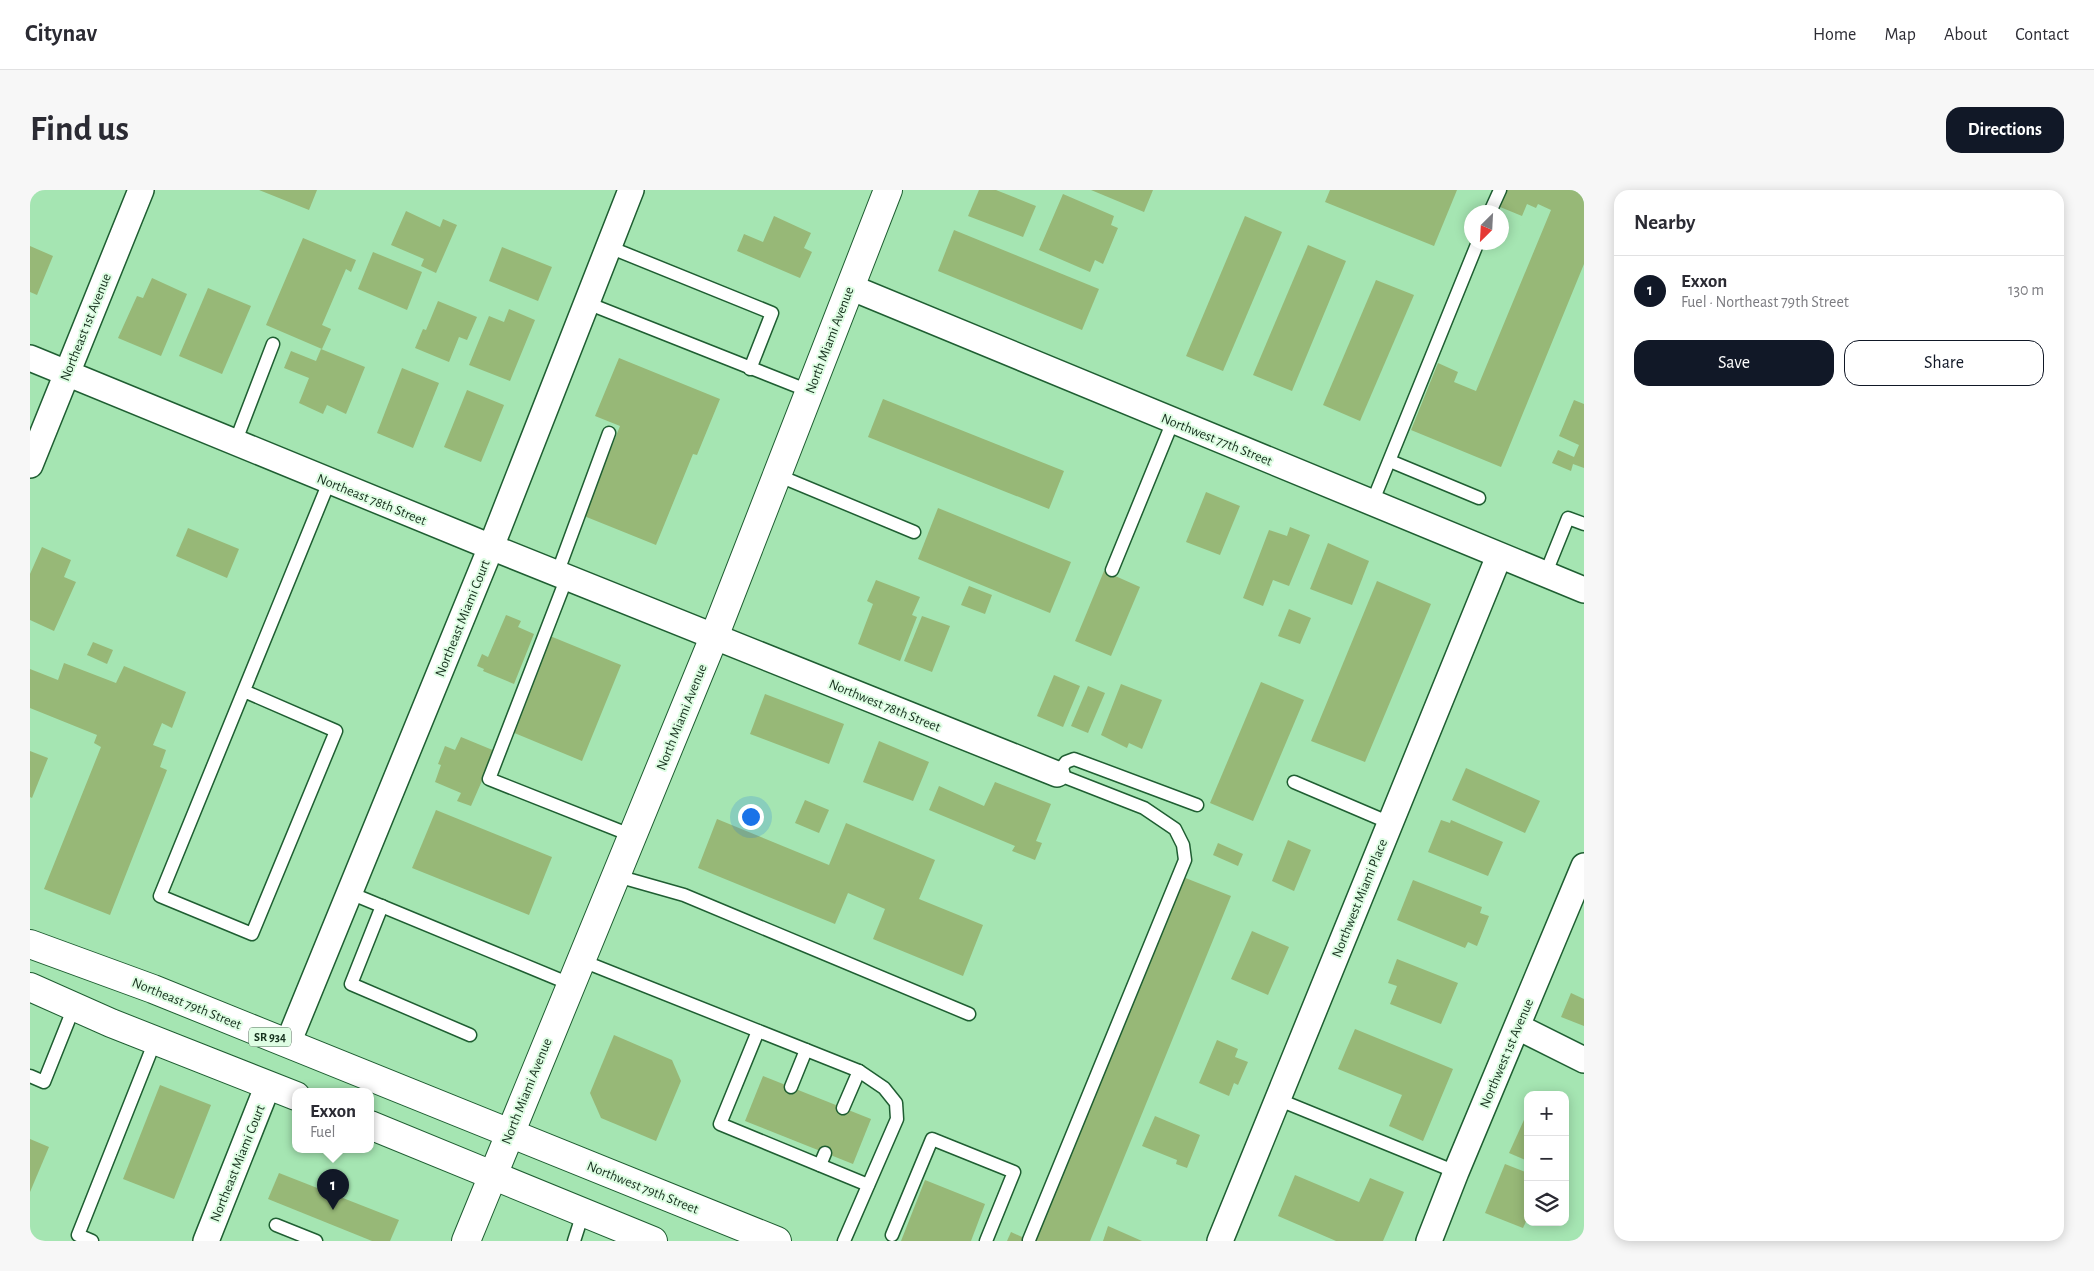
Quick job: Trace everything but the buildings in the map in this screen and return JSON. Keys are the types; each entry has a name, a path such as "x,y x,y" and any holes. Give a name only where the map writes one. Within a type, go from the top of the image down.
{"main road":[{"name":"North Miami Avenue","path":"466,1241 714,637 888,190"},
{"name":"Northeast 79th Street","path":"30,944 153,990 509,1133"},
{"path":"30,987 74,1007 292,1094"},
{"path":"374,1128 653,1241"},
{"name":"Northwest 79th Street","path":"509,1133 777,1241"}],"street":[{"name":"Northeast 1st Avenue","path":"30,465 141,190"},
{"name":"Northeast Miami Court","path":"288,1044 491,547 631,190"},
{"name":"Northwest 77th Street","path":"850,287 1584,590"},
{"name":"Northeast 78th Street","path":"30,358 235,444 714,637"},
{"name":"Northwest Miami Place","path":"1220,1241 1499,556"},
{"name":"Northwest 78th Street","path":"714,637 1057,774"},
{"name":"Northwest 1st Avenue","path":"1430,1241 1456,1172 1584,866"},
{"path":"1518,1027 1584,1060"},
{"name":"Northeast Miami Court","path":"206,1241 268,1085"}],"lane":[{"path":"1493,205 1500,190"},
{"path":"609,246 772,313 750,369"},
{"path":"1372,503 1475,250"},
{"path":"587,303 809,391"},
{"path":"235,444 273,344"},
{"path":"1112,570 1173,421"},
{"path":"609,433 562,576 489,779 633,836"},
{"path":"1390,462 1478,498"},
{"path":"776,475 914,532"},
{"path":"244,691 336,731 252,934 160,896 244,691 330,482"},
{"path":"1545,574 1568,518 1584,524"},
{"path":"1029,1240 1185,860 1184,845 1175,829 1144,808 1057,774 1066,762 1074,759 1197,805"},
{"path":"1294,782 1390,823"},
{"path":"617,876 684,895 969,1014"},
{"path":"350,893 382,906 575,972 758,1031 859,1071 884,1088 896,1103 897,1119 844,1241"},
{"path":"382,906 351,984 470,1035"},
{"path":"30,1076 44,1082 74,1007"},
{"path":"758,1031 720,1124 769,1138 820,1165 868,1185"},
{"path":"92,1241 78,1235 155,1040"},
{"path":"791,1087 806,1050"},
{"path":"843,1108 859,1071"},
{"path":"1277,1100 1456,1172"},
{"path":"892,1235 932,1139 1014,1172 986,1241"},
{"path":"820,1165 825,1153"},
{"path":"574,1241 583,1213"},
{"path":"276,1224 316,1241"}],"place":[{"name":"Exxon","path":"333,1210"}]}
